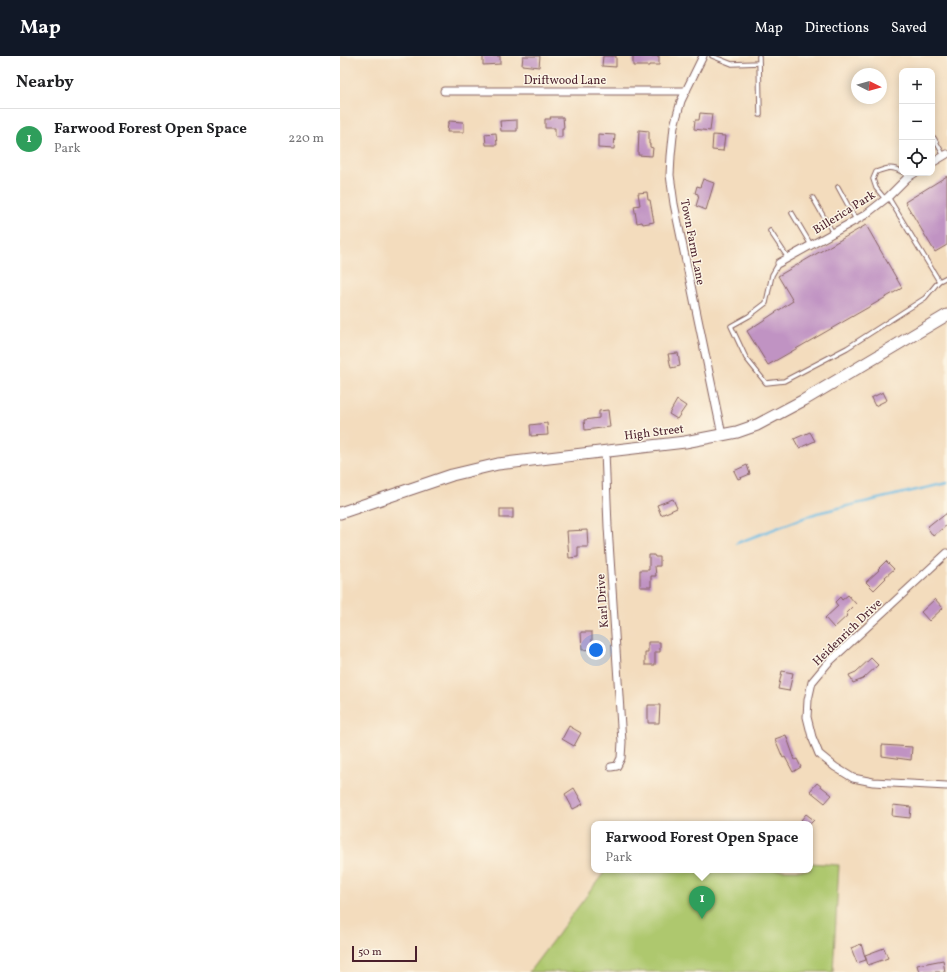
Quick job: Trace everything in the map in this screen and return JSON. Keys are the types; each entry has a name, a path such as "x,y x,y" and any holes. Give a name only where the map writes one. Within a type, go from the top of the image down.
{"main road":[{"name":"High Street","path":"340,513 452,475 498,464 685,442 737,432 757,425 804,400 947,315"}],"street":[{"name":"Town Farm Lane","path":"703,56 681,101 674,126 670,175 674,204 722,435"},
{"name":"Driftwood Lane","path":"444,91 686,91"},
{"path":"935,161 945,155"},
{"name":"Billerica Park","path":"779,263 865,215 886,198 902,176"},
{"name":"Karl Drive","path":"605,451 608,526 622,742 621,758 617,766 611,767"},
{"name":"Heidenrich Drive","path":"947,554 827,664 812,682 808,700 807,718 812,737 819,754 835,767 853,778 873,782 947,786"}],"lane":[{"path":"712,56 732,64 759,63"},
{"path":"759,56 760,115"},
{"path":"935,140 945,155"},
{"path":"899,171 895,168 885,168 876,172 873,179 876,188 886,198 939,282"},
{"path":"838,187 856,220"},
{"path":"813,198 833,233"},
{"path":"792,213 811,245"},
{"path":"770,231 788,258"},
{"path":"779,263 772,275 766,303 749,316 731,326 746,358 766,383 784,381 847,348 926,298 939,282 947,277"}],"green space":[{"path":"813,863 839,865 833,972 529,972 604,873 813,873"}],"building":[{"path":"483,56 500,56 500,64 483,65"},
{"path":"523,56 540,56 539,67 522,65"},
{"path":"603,56 616,56 616,67 602,66"},
{"path":"633,56 659,56 659,65 633,66"},
{"path":"700,113 712,114 710,131 694,129 695,120 699,120"},
{"path":"550,117 563,117 564,128 562,128 562,137 555,137 555,128 545,128 545,119 551,119"},
{"path":"517,120 517,131 501,131 500,121"},
{"path":"449,121 463,122 464,132 447,132"},
{"path":"639,130 649,131 649,144 650,147 653,148 652,156 638,155"},
{"path":"496,133 497,145 486,145 485,134"},
{"path":"598,134 615,135 614,149 598,148"},
{"path":"713,135 725,136 723,151 712,150"},
{"path":"947,176 947,245 935,252 905,202"},
{"path":"703,179 714,183 706,210 696,206 699,196 695,193 697,186 700,187"},
{"path":"647,192 654,222 643,224 642,222 637,223 634,206 640,205 638,193"},
{"path":"866,225 902,288 768,365 747,331 793,301 778,276"},
{"path":"678,353 680,366 671,368 668,354"},
{"path":"883,392 887,400 875,406 871,398"},
{"path":"677,400 686,406 677,419 669,414"},
{"path":"608,410 610,427 585,430 584,420 599,418 599,411"},
{"path":"547,423 548,435 531,436 530,425"},
{"path":"810,432 815,441 799,448 794,439"},
{"path":"747,465 750,474 738,479 734,471"},
{"path":"673,499 677,508 661,515 657,505"},
{"path":"500,509 513,509 513,518 500,518"},
{"path":"947,513 947,525 933,536 927,527"},
{"path":"587,530 588,547 578,547 578,557 569,558 567,531"},
{"path":"649,555 660,557 660,566 655,566 656,576 651,576 651,587 640,587 640,570 649,570"},
{"path":"886,561 894,569 874,590 866,582"},
{"path":"848,595 856,604 846,614 848,615 834,628 825,618 838,606 835,602 840,597 842,600"},
{"path":"935,599 943,608 929,621 921,612"},
{"path":"581,632 592,632 592,649 582,650"},
{"path":"648,642 660,642 660,652 655,652 655,665 645,665 645,652 648,652"},
{"path":"871,658 878,665 863,679 853,683 849,675 856,672"},
{"path":"782,671 793,673 789,691 778,689"},
{"path":"648,705 660,705 659,723 648,723"},
{"path":"569,726 581,733 574,746 562,739"},
{"path":"786,735 795,760 797,759 801,767 793,772 785,757 783,758 775,739"},
{"path":"882,745 912,747 911,760 882,756"},
{"path":"817,783 832,795 825,803 810,791"},
{"path":"574,788 583,804 573,809 565,794"},
{"path":"893,805 911,807 910,818 892,816"},
{"path":"806,814 814,820 802,821 801,820"},
{"path":"861,944 866,960 857,963 851,948"},
{"path":"884,948 888,958 868,965 865,955"},
{"path":"943,960 945,972 919,972 917,965"}],"waterway":[{"path":"737,543 817,513 947,483"}],"place":[{"name":"Farwood Forest Open Space","path":"702,919"}]}
